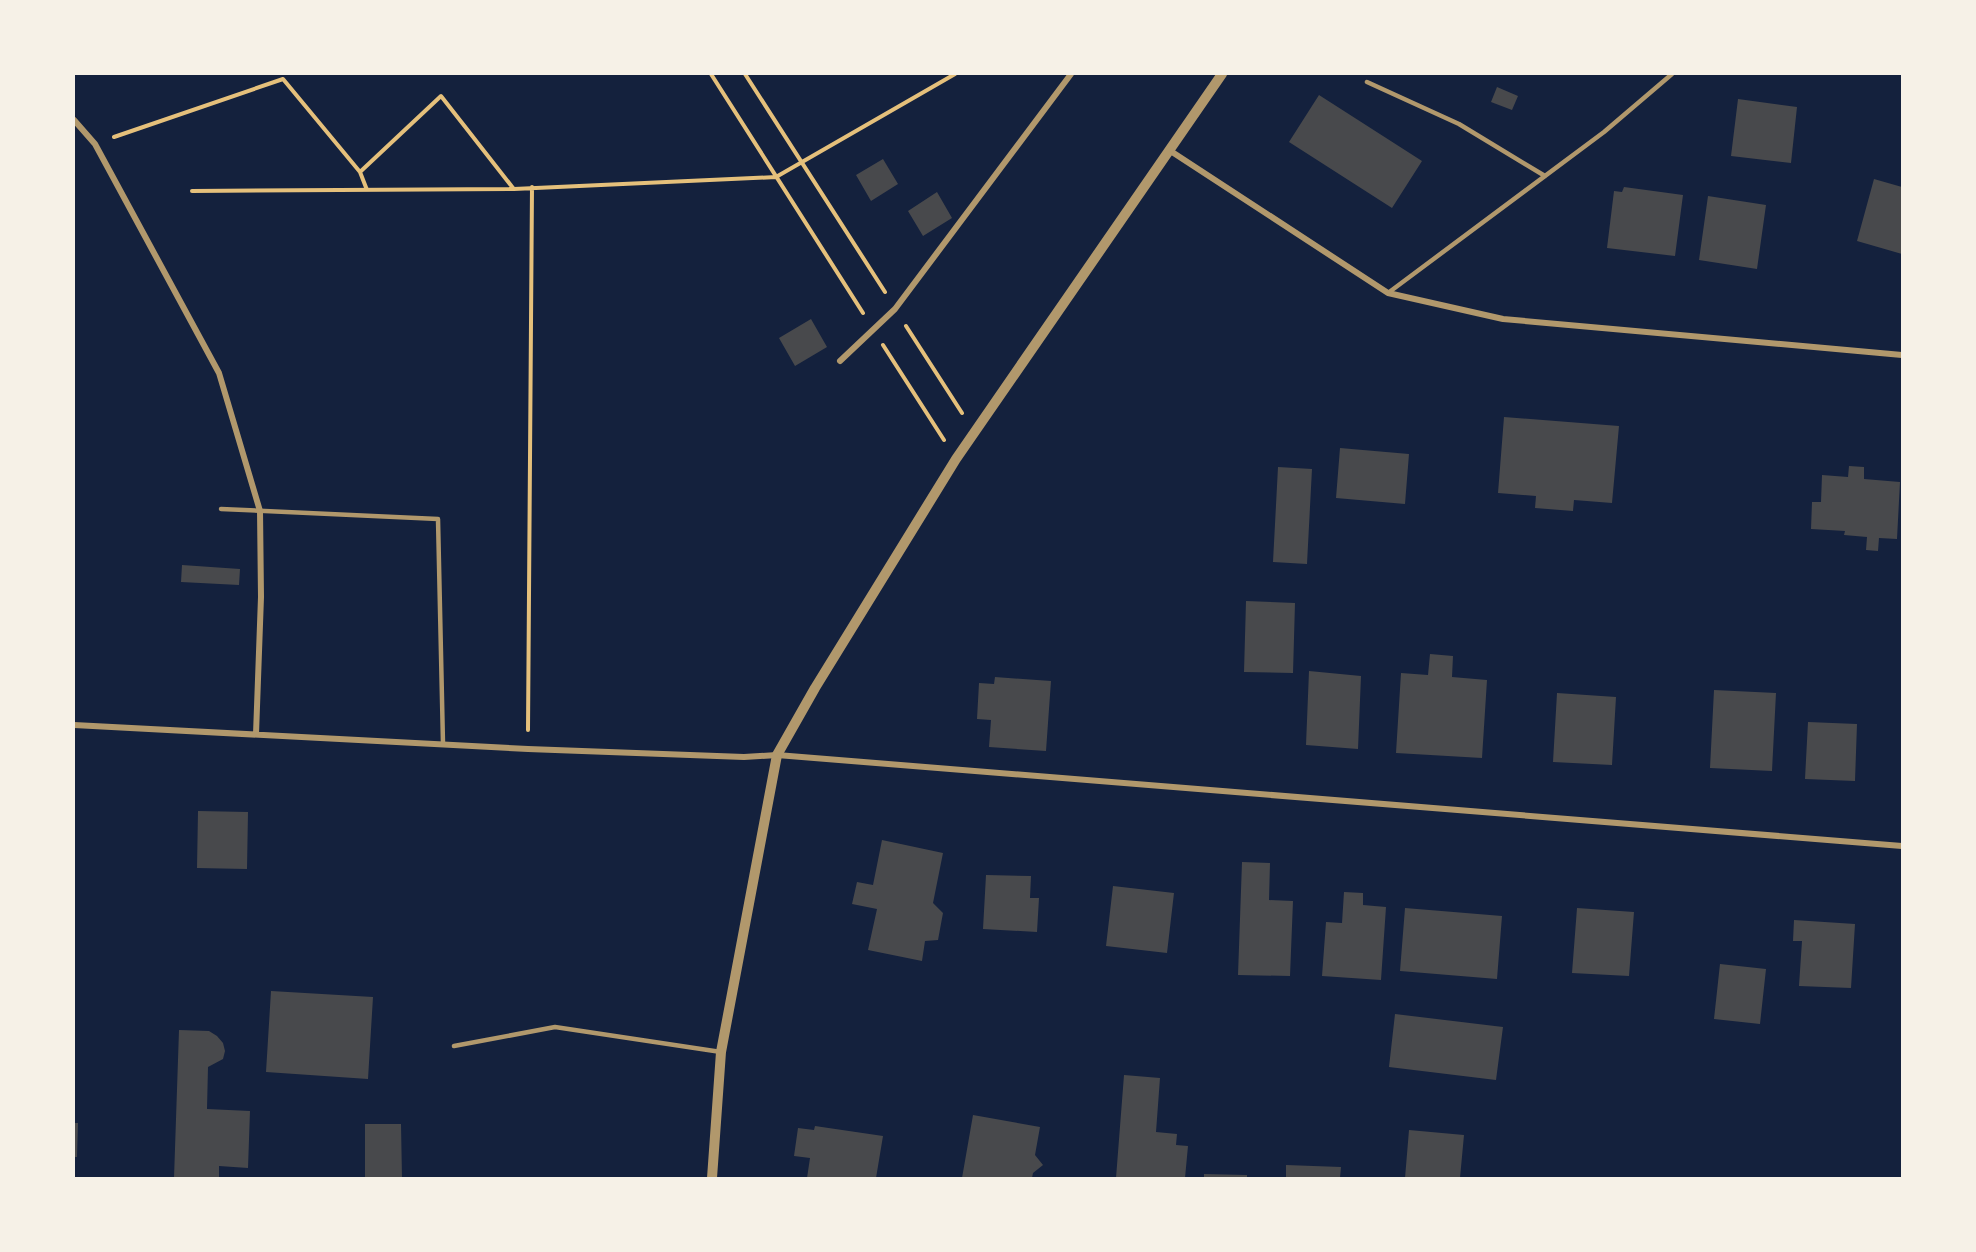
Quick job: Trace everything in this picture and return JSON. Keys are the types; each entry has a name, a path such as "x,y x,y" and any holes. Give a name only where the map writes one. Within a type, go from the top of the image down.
{"street":[{"path":"840,361 895,309 1071,74"},
{"path":"712,1179 721,1052 777,755 815,688 956,459 1222,74"},
{"path":"74,120 95,144 219,374 260,511 261,597 256,734"},
{"path":"1169,150 1388,293 1503,319 1902,355"},
{"path":"74,725 528,749 744,757 777,755 1902,846"}],"lane":[{"path":"1388,293 1604,132 1672,74"},
{"path":"1367,82 1459,124 1545,176"},
{"path":"221,509 438,519 443,744"},
{"path":"454,1046 555,1027 721,1052"}],"path":[{"path":"711,74 866,318"},
{"path":"745,74 974,432"},
{"path":"192,191 514,189 776,177 955,74"},
{"path":"137,129 283,79 360,172 367,190"},
{"path":"360,172 441,96 514,189"},
{"path":"528,749 532,188"},
{"path":"879,338 956,459"}],"building":[{"path":"1497,87 1518,96 1512,110 1491,102"},
{"path":"1319,95 1422,161 1392,208 1289,142"},
{"path":"1738,99 1797,107 1791,163 1731,156"},
{"path":"883,159 898,184 871,201 856,175"},
{"path":"1874,179 1902,187 1902,254 1857,241"},
{"path":"1624,187 1683,195 1675,256 1607,248 1614,191 1622,192"},
{"path":"937,192 952,218 923,236 908,211"},
{"path":"1708,196 1766,205 1757,269 1699,260"},
{"path":"811,319 827,347 795,366 779,338"},
{"path":"1504,417 1619,426 1612,503 1574,500 1573,511 1535,508 1536,496 1498,493"},
{"path":"1340,448 1409,454 1405,504 1336,498"},
{"path":"1849,466 1864,467 1864,479 1900,482 1897,539 1879,538 1878,551 1866,550 1867,537 1844,535 1845,531 1811,529 1812,502 1821,502 1822,475 1848,477"},
{"path":"1278,467 1312,469 1307,564 1273,562"},
{"path":"182,565 240,569 239,585 181,582"},
{"path":"1246,601 1295,603 1293,673 1244,672"},
{"path":"1430,654 1453,656 1452,677 1487,680 1482,758 1396,753 1401,673 1428,675"},
{"path":"1309,671 1361,676 1358,749 1306,745"},
{"path":"995,677 1051,681 1046,751 989,747 991,720 977,719 979,683 994,684"},
{"path":"1714,690 1776,693 1772,771 1710,768"},
{"path":"1557,693 1616,697 1612,765 1553,762"},
{"path":"1808,722 1857,724 1855,781 1805,779"},
{"path":"198,811 248,812 247,869 197,868"},
{"path":"882,840 943,853 933,903 943,913 938,940 925,941 922,961 868,950 877,909 852,904 857,882 873,885"},
{"path":"1242,862 1270,863 1269,900 1293,901 1290,976 1238,975"},
{"path":"986,875 1031,876 1030,898 1039,898 1037,932 983,929"},
{"path":"1113,886 1174,893 1167,953 1106,946"},
{"path":"1344,892 1363,893 1363,905 1386,907 1381,980 1322,976 1326,922 1342,923"},
{"path":"1405,908 1502,916 1497,979 1400,971"},
{"path":"1577,908 1634,912 1629,976 1572,973"},
{"path":"1794,920 1855,924 1851,988 1799,986 1802,941 1793,941"},
{"path":"1720,964 1766,969 1760,1024 1714,1019"},
{"path":"271,991 373,997 368,1079 266,1072"},
{"path":"1395,1014 1503,1027 1496,1080 1389,1067"},
{"path":"179,1030 209,1031 223,1043 225,1051 223,1059 208,1067 207,1109 250,1111 248,1168 219,1166 219,1178 174,1178"},
{"path":"1124,1075 1160,1078 1156,1132 1177,1134 1176,1145 1188,1146 1185,1178 1116,1178"},
{"path":"973,1115 1040,1127 1035,1155 1043,1165 1033,1173 1032,1178 962,1178"},
{"path":"74,1123 78,1123 77,1157 74,1157"},
{"path":"365,1124 401,1124 402,1178 365,1178"},
{"path":"815,1126 883,1136 876,1178 807,1178 810,1158 794,1156 798,1128 814,1130"},
{"path":"1409,1130 1464,1135 1460,1178 1405,1178"},
{"path":"1286,1165 1341,1167 1340,1178 1286,1178"},
{"path":"1204,1174 1247,1175 1247,1178 1204,1178"}]}
